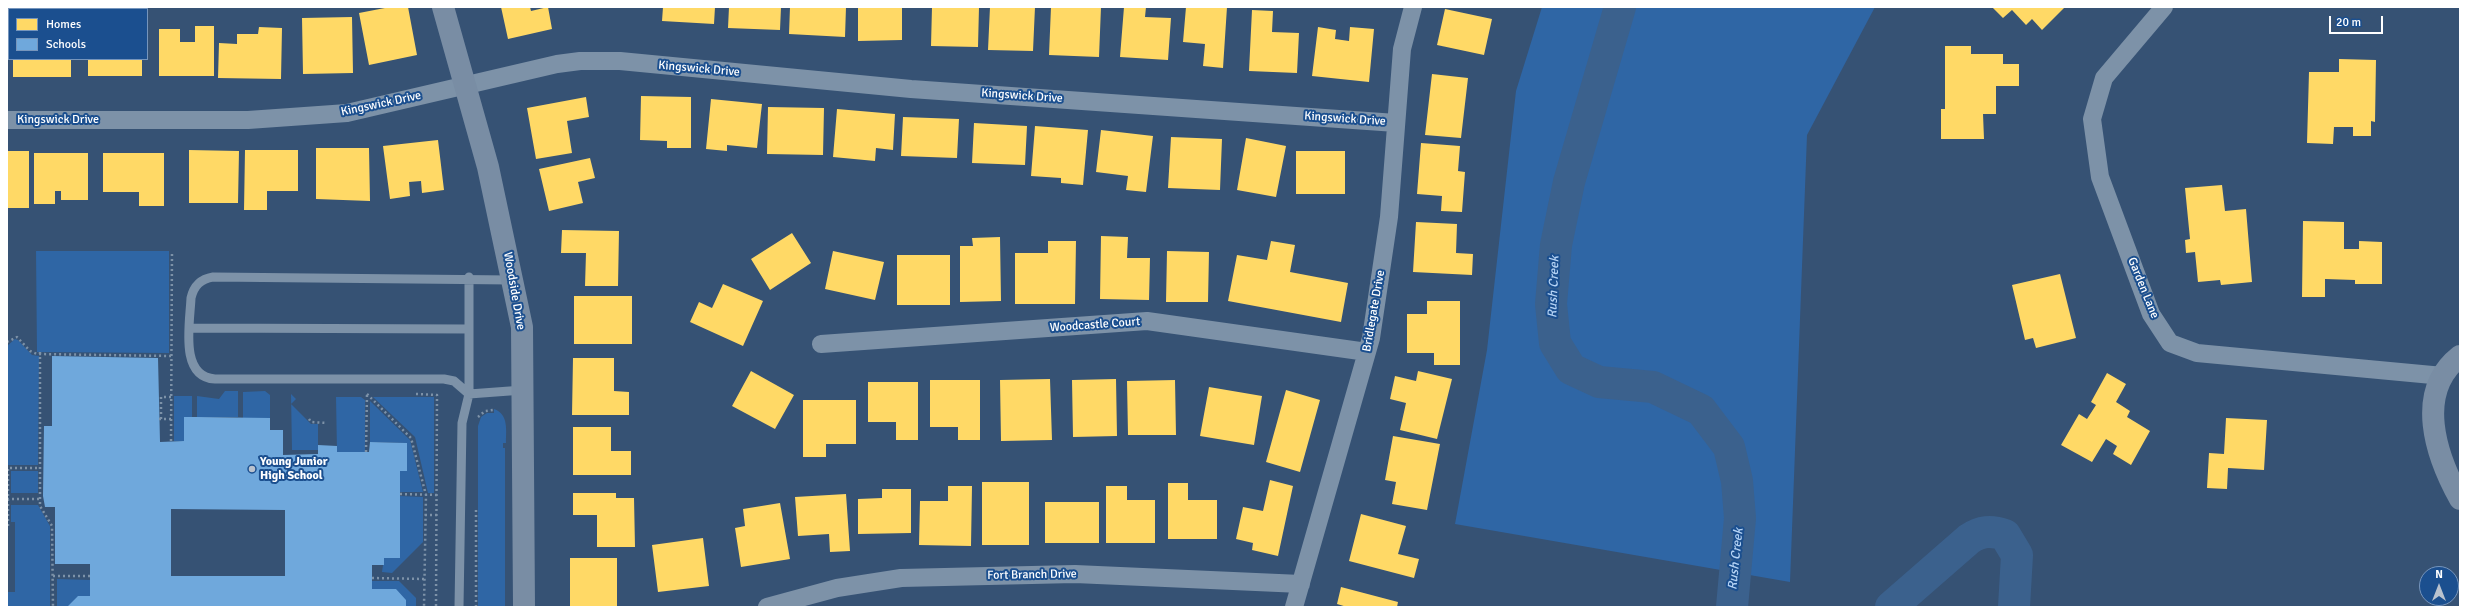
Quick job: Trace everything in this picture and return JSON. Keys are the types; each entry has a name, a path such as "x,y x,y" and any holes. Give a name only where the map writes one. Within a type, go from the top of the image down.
{"street":[{"name":"Woodside Drive","path":"443,7 488,167 522,327 524,607"},
{"name":"Bridlegate Drive","path":"1294,607 1367,352 1389,217 1402,49 1413,7"},
{"name":"Garden Lane","path":"2164,7 2104,78 2092,119 2100,177 2152,314 2170,343 2197,353 2443,376"},
{"name":"Kingswick Drive","path":"7,120 248,120 347,113 557,64 580,61 620,61 911,89 1396,123"},
{"name":"Woodcastle Court","path":"821,344 1147,321 1367,352"},
{"path":"2460,356 2452,362 2443,376 2435,391 2432,408 2439,450 2460,499"},
{"name":"Fort Branch Drive","path":"767,607 837,588 901,578 1075,574 1300,584"}],"lane":[{"path":"513,280 469,278 214,277 200,282 193,291 190,328 191,363 198,373 211,379 444,379 454,381 469,394 523,390"},
{"path":"459,607 462,423 469,394 469,278"},
{"path":"190,328 469,329"}],"path":[{"path":"171,441 172,251"},
{"path":"7,342 17,337 30,351 40,353 171,356"},
{"path":"40,353 40,506 52,526 53,607"},
{"path":"366,452 367,394 412,438 426,495 424,607"},
{"path":"436,607 437,395"},
{"path":"171,397 161,397 160,419 171,419"},
{"path":"476,424 481,414 493,410"},
{"path":"309,420 311,422 327,422"},
{"path":"8,526 8,468 40,468"},
{"path":"400,494 437,495"},
{"path":"8,499 40,499"},
{"path":"476,504 476,607"},
{"path":"425,515 437,515"},
{"path":"52,576 90,576"},
{"path":"372,578 425,579"}],"shaded area":[{"path":"1542,7 1875,7 1807,135 1790,582 1455,524 1487,350 1516,91"},
{"path":"36,251 169,251 169,353 37,352"},
{"path":"15,339 18,340 32,355 39,356 38,465 7,465 7,346"},
{"path":"225,391 238,391 238,417 197,417 197,396 219,399"},
{"path":"265,391 270,395 270,418 243,418 243,392"},
{"path":"291,394 296,399 291,404"},
{"path":"174,396 192,396 192,417 184,417 184,441 174,441"},
{"path":"336,397 361,397 365,400 365,452 337,452"},
{"path":"373,397 434,397 434,493 428,493 415,437"},
{"path":"370,401 410,440 423,492 400,492 400,471 407,471 407,443 370,442"},
{"path":"291,404 311,424 318,424 318,450 292,450"},
{"path":"494,409 499,411 506,423 506,443 503,443 503,448 505,448 505,607 478,607 478,426 481,417 487,413 494,413"},
{"path":"11,471 38,471 38,493 11,493"},
{"path":"400,496 423,497 423,542 392,573 382,572 384,558 400,557"},
{"path":"11,505 38,505 50,526 50,607 7,607 7,592 15,592 15,522 11,522"},
{"path":"57,579 90,580 90,596 67,607 57,607"},
{"path":"372,581 399,581 416,598 416,607 406,607 372,589"}],"building: Homes":[{"path":"390,7 408,7 417,55 369,65 359,13"},
{"path":"501,7 530,7 531,11 548,7 552,29 508,39"},
{"path":"663,7 715,7 714,24 662,21"},
{"path":"729,7 781,7 780,30 728,28"},
{"path":"790,7 846,7 845,37 789,34"},
{"path":"858,7 902,7 902,40 858,41"},
{"path":"932,7 979,7 978,47 931,46"},
{"path":"990,7 1035,7 1033,51 988,50"},
{"path":"1051,7 1101,7 1099,57 1049,55"},
{"path":"1124,7 1146,7 1145,17 1171,18 1168,60 1120,57"},
{"path":"1186,7 1227,7 1223,68 1203,66 1205,44 1183,42"},
{"path":"1992,7 2065,7 2042,30 2032,19 2026,25 2012,10 2003,18"},
{"path":"1445,9 1492,19 1484,55 1437,45"},
{"path":"1252,10 1273,11 1272,32 1299,33 1297,73 1249,71"},
{"path":"352,17 353,73 303,74 302,18"},
{"path":"195,26 214,26 214,76 159,76 159,29 180,29 180,42 195,42"},
{"path":"259,27 282,28 281,79 218,78 219,43 237,44 237,34 258,34"},
{"path":"1318,27 1336,30 1335,39 1349,41 1350,27 1374,29 1369,82 1312,76"},
{"path":"1945,46 1971,46 1971,54 2003,54 2003,64 2019,64 2019,86 1996,86 1996,114 1983,114 1984,139 1941,139 1941,109 1945,109"},
{"path":"2339,59 2376,60 2375,122 2371,121 2371,136 2353,136 2353,127 2334,127 2333,144 2307,143 2309,72 2339,72"},
{"path":"13,60 71,60 71,77 13,77"},
{"path":"88,60 142,60 142,76 88,76"},
{"path":"1432,74 1468,78 1461,138 1425,135"},
{"path":"641,96 691,97 691,148 667,148 667,141 640,140"},
{"path":"586,97 589,117 567,121 572,153 536,159 527,108"},
{"path":"711,99 762,104 757,148 727,145 727,151 706,149"},
{"path":"768,107 824,108 823,155 767,154"},
{"path":"837,109 895,114 893,150 876,148 875,161 833,157"},
{"path":"903,117 959,119 957,158 901,156"},
{"path":"974,123 1027,126 1025,165 972,163"},
{"path":"1035,126 1088,130 1083,185 1061,183 1061,178 1031,176"},
{"path":"1101,130 1153,136 1146,192 1126,190 1128,176 1096,172"},
{"path":"1171,137 1222,139 1220,190 1168,188"},
{"path":"1246,138 1286,146 1276,197 1237,190"},
{"path":"438,140 444,190 422,193 421,181 409,182 410,196 390,199 383,146"},
{"path":"1421,143 1460,146 1458,171 1465,172 1462,212 1441,211 1442,196 1417,194"},
{"path":"316,148 369,148 370,201 316,199"},
{"path":"189,150 239,151 238,203 189,203"},
{"path":"245,150 298,150 298,191 267,191 267,210 244,210"},
{"path":"7,151 29,151 29,208 7,208"},
{"path":"1296,151 1345,151 1345,194 1296,194"},
{"path":"34,153 88,153 88,200 61,200 61,191 55,191 55,204 34,204"},
{"path":"103,153 164,153 164,206 139,206 139,192 103,192"},
{"path":"590,158 595,178 578,182 583,203 549,211 539,169"},
{"path":"2222,185 2225,211 2246,209 2252,282 2221,285 2220,280 2198,282 2195,252 2186,253 2185,240 2190,239 2185,188"},
{"path":"2303,221 2344,222 2344,249 2359,249 2359,241 2382,242 2382,284 2355,284 2355,280 2325,279 2325,297 2302,297"},
{"path":"1416,222 1457,224 1456,253 1473,254 1472,275 1413,272"},
{"path":"562,230 619,231 618,286 585,286 586,253 561,253"},
{"path":"792,233 811,263 770,290 751,259"},
{"path":"1101,236 1128,237 1127,258 1150,258 1149,300 1100,299"},
{"path":"1000,237 1001,301 960,302 960,246 973,246 972,238"},
{"path":"1048,241 1076,241 1075,304 1015,304 1015,253 1048,253"},
{"path":"1271,241 1295,245 1290,272 1348,283 1341,322 1228,301 1237,255 1267,260"},
{"path":"833,251 884,262 875,300 825,289"},
{"path":"1167,251 1209,252 1208,302 1166,302"},
{"path":"897,255 950,255 950,305 897,305"},
{"path":"2060,274 2076,338 2036,348 2033,338 2025,340 2012,285"},
{"path":"723,284 763,301 743,346 690,322 699,302 712,308"},
{"path":"574,296 632,296 632,344 574,344"},
{"path":"1427,301 1460,301 1460,365 1434,365 1434,353 1407,353 1407,314 1427,314"},
{"path":"573,358 614,358 614,391 629,392 629,415 572,415"},
{"path":"751,371 794,395 775,429 732,406"},
{"path":"1418,371 1452,379 1437,439 1400,430 1406,403 1390,399 1395,376 1416,381"},
{"path":"2107,373 2126,384 2116,402 2130,411 2127,417 2150,431 2131,465 2113,454 2117,446 2106,439 2092,462 2061,445 2079,414 2087,419 2096,405 2091,402"},
{"path":"1050,379 1052,440 1001,441 1000,380"},
{"path":"1116,379 1117,436 1073,437 1072,380"},
{"path":"930,380 980,380 980,440 958,440 958,427 930,427"},
{"path":"1175,380 1176,435 1128,435 1127,381"},
{"path":"868,382 918,382 918,440 896,440 896,422 868,422"},
{"path":"1209,387 1262,396 1254,445 1200,436"},
{"path":"1286,390 1320,400 1300,472 1266,462"},
{"path":"803,400 856,400 856,444 826,444 826,457 803,457"},
{"path":"2226,418 2267,420 2264,470 2228,468 2227,489 2207,488 2209,453 2224,454"},
{"path":"573,427 611,427 611,451 631,451 631,475 573,475"},
{"path":"1393,436 1440,444 1427,510 1392,504 1396,482 1385,480"},
{"path":"1270,480 1293,486 1278,556 1252,550 1253,543 1236,539 1243,507 1263,511"},
{"path":"982,482 1029,482 1029,545 982,545"},
{"path":"1168,483 1188,483 1188,500 1217,500 1217,539 1168,539"},
{"path":"948,486 972,486 971,546 919,545 920,501 948,501"},
{"path":"1106,486 1127,486 1127,500 1155,500 1155,543 1106,543"},
{"path":"882,489 911,489 911,533 858,534 858,499 882,498"},
{"path":"573,493 616,493 616,498 634,498 635,547 597,547 597,515 573,515"},
{"path":"846,494 850,551 830,552 829,534 798,536 795,497"},
{"path":"1045,502 1099,502 1099,543 1045,543"},
{"path":"780,503 790,559 741,567 735,528 745,526 743,509"},
{"path":"1361,514 1406,526 1398,554 1419,559 1414,578 1349,561"},
{"path":"703,538 709,586 658,592 652,545"},
{"path":"570,558 617,558 617,607 570,607"},
{"path":"1341,587 1398,602 1397,607 1347,607 1337,604"}],"building: Schools":[{"name":"Young Junior High School","path":"52,356 158,358 160,442 184,441 184,417 197,417 270,418 270,430 283,430 283,455 318,454 318,445 337,446 337,452 369,452 370,442 407,443 407,471 400,471 400,558 384,558 384,565 372,565 372,589 396,589 406,600 406,607 67,607 78,596 90,596 90,564 55,564 55,507 45,507 43,496 44,426 52,426","holes":["171,509 285,510 285,576 171,576"]}],"waterway":[{"name":"Rush Creek","path":"1620,7 1569,182 1556,245 1551,304 1555,343 1571,369 1599,382 1653,387 1701,410 1729,447 1737,481 1740,518 1732,607"},
{"name":"Rush Creek","path":"1891,607 1969,539 1986,532 1995,532 2005,535 2017,555 2014,607"}],"place":[{"name":"Young Junior High School","path":"252,469"}]}
